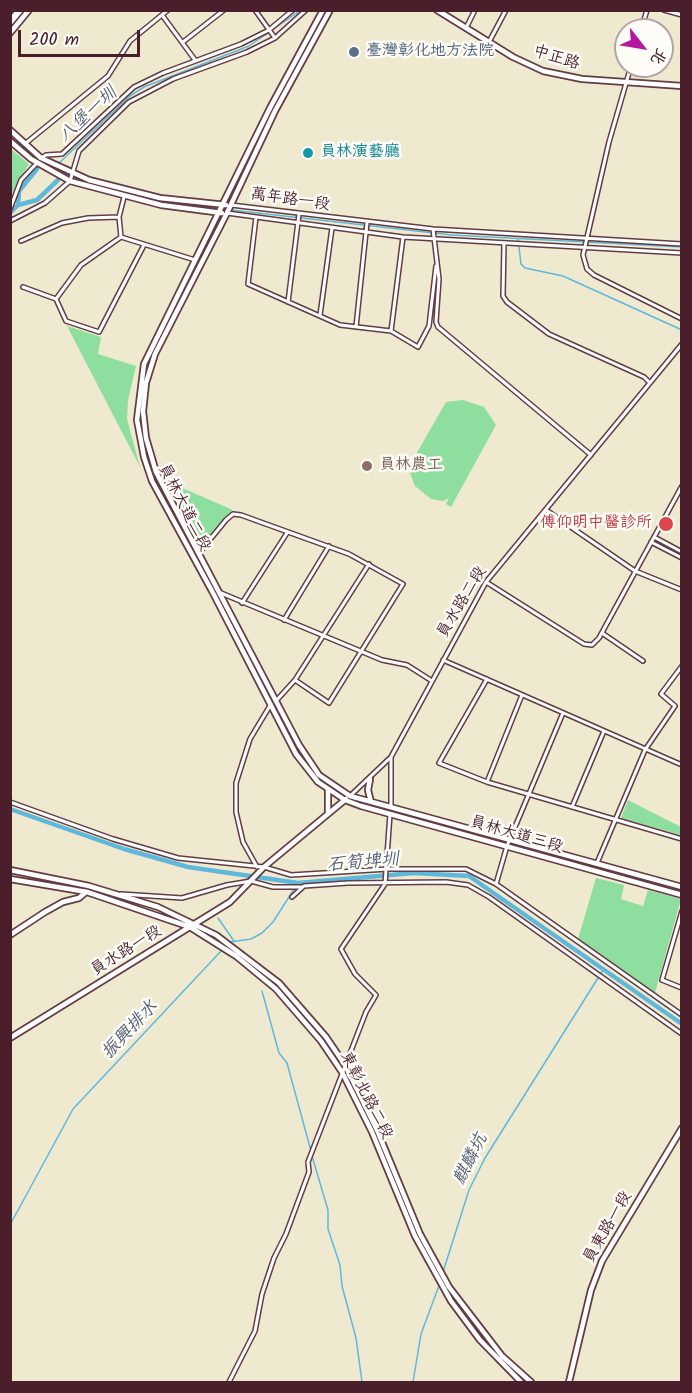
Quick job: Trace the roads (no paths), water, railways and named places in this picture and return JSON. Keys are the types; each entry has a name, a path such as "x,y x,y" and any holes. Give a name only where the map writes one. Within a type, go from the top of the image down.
{"highway":[{"path":"10,22 20,10"}],"street":[{"path":"10,33 29,10"},
{"path":"24,144 108,76 130,41 168,10"},
{"path":"182,42 224,10"},
{"path":"255,10 275,38"},
{"path":"10,209 21,180 43,159 62,154 134,87 195,60 242,44 269,30 293,10"},
{"path":"10,222 45,203 70,181 70,173 79,151 129,102 173,79 247,52 275,38 306,10"},
{"name":"員林大道二段","path":"323,10 306,38 144,364 137,420 144,457 153,481 274,703 307,760 319,775 347,798"},
{"name":"員林大道二段","path":"330,10 275,111 231,205 155,354 146,383 144,400 146,438 150,455 274,703 296,754 318,782 347,798"},
{"name":"中正路","path":"437,10 543,71 582,80 681,86"},
{"path":"466,28 475,10"},
{"path":"489,42 506,10"},
{"path":"664,10 681,15"},
{"path":"162,15 195,60"},
{"path":"306,38 312,41"},
{"path":"627,78 585,239 583,255 587,269 594,275 681,319"},
{"name":"萬年路一段","path":"10,130 43,159 70,173 139,194 433,230 681,244"},
{"name":"萬年路一段","path":"10,141 39,164 70,181 124,197 221,213 403,237 681,253"},
{"path":"121,237 119,217 124,197"},
{"path":"288,302 299,214"},
{"path":"21,240 62,223 88,218 119,217"},
{"path":"256,218 248,284 340,324 391,331 418,347 429,326 436,266"},
{"path":"356,327 367,223"},
{"path":"320,315 332,228"},
{"path":"433,230 438,279 436,322 438,327 591,455"},
{"path":"121,237 196,260"},
{"path":"56,299 81,265 121,237"},
{"path":"391,331 403,237"},
{"path":"504,243 503,296 507,303 549,334 644,377 650,383"},
{"path":"23,287 56,299 66,321 99,332 144,245"},
{"name":"員水路二段","path":"251,881 264,867 370,779 391,756 486,582 681,344"},
{"path":"486,582 584,644 592,645 602,633 681,486"},
{"path":"677,494 681,496"},
{"path":"546,510 635,571 681,590"},
{"path":"198,553 233,514 329,546 369,564 404,584 329,703 295,680"},
{"path":"242,603 287,533"},
{"path":"654,537 681,552"},
{"path":"651,542 681,558"},
{"path":"284,620 329,546"},
{"path":"257,867 243,842 236,812 236,783 250,739 274,703 295,680 369,564"},
{"path":"219,593 382,660 407,665 432,681"},
{"path":"602,633 642,661"},
{"path":"443,660 681,765"},
{"path":"597,863 645,750 675,706 661,694 681,666"},
{"path":"487,679 439,763 487,782 681,839"},
{"path":"487,782 522,695"},
{"path":"496,884 507,846 563,712"},
{"path":"572,807 604,731"},
{"path":"391,756 391,807"},
{"path":"370,779 371,802"},
{"path":"328,789 330,800 328,814"},
{"name":"員林大道三段","path":"347,798 391,807 681,887"},
{"name":"員林大道三段","path":"347,798 390,814 681,894"},
{"path":"10,802 113,839 178,858 264,867 291,874 388,869 466,869 496,884 681,1015"},
{"path":"229,1383 255,1331 262,1294 309,1172 308,1162 342,1072 376,994 354,974 342,954 341,945 385,885 388,869 390,814"},
{"path":"10,870 88,889 190,927"},
{"path":"10,879 117,894 182,898 227,885 251,881 283,888 348,883 385,885 446,882 478,890 681,1034"},
{"name":"員水路一段","path":"10,1038 230,902 251,881"},
{"path":"292,897 304,886"},
{"path":"10,935 63,902 79,898 88,889"},
{"path":"117,894 158,907 196,923"},
{"path":"681,911 662,980 681,988"},
{"name":"東彰北路二段","path":"196,923 232,945 279,983 304,1009 345,1065 377,1130 441,1279 490,1342 531,1383"},
{"name":"東彰北路二段","path":"190,927 229,951 276,989 321,1041 342,1072 372,1132 415,1236 480,1340 521,1383"},
{"path":"675,938 681,940"},
{"name":"員東路一段","path":"569,1383 591,1290 602,1261 681,1128"}],"waterway":[{"name":"八堡一圳","path":"58,164 130,96 144,87 249,46 301,10"},
{"name":"八堡一圳","path":"18,205 19,191 37,169"},
{"path":"58,172 125,193 217,208"},
{"name":"八堡一圳","path":"10,213 18,205 37,200 58,180"},
{"path":"231,210 452,235 682,247"},
{"path":"518,239 521,264 525,268 563,276 682,330"},
{"name":"石筍埤圳","path":"10,809 124,849 188,867 298,883 414,873 469,876 682,1024"},
{"name":"振興排水","path":"230,942 251,939 262,933 273,922 298,883"},
{"path":"218,918 234,941"},
{"name":"振興排水","path":"10,1225 73,1109 222,950"},
{"name":"麒麟坑","path":"443,1272 469,1190 485,1158 603,970"},
{"path":"262,991 279,1053 287,1063 311,1151"},
{"path":"312,1156 328,1210 328,1229 340,1265 342,1286 356,1338 362,1382"},
{"name":"麒麟坑","path":"413,1382 421,1334 440,1283"}],"place":[{"name":"臺灣彰化地方法院","path":"354,52"},
{"name":"員林演藝廳","path":"308,153"},
{"name":"員林農工","path":"367,466"},
{"name":"傅仰明中醫診所","path":"666,524"}]}
